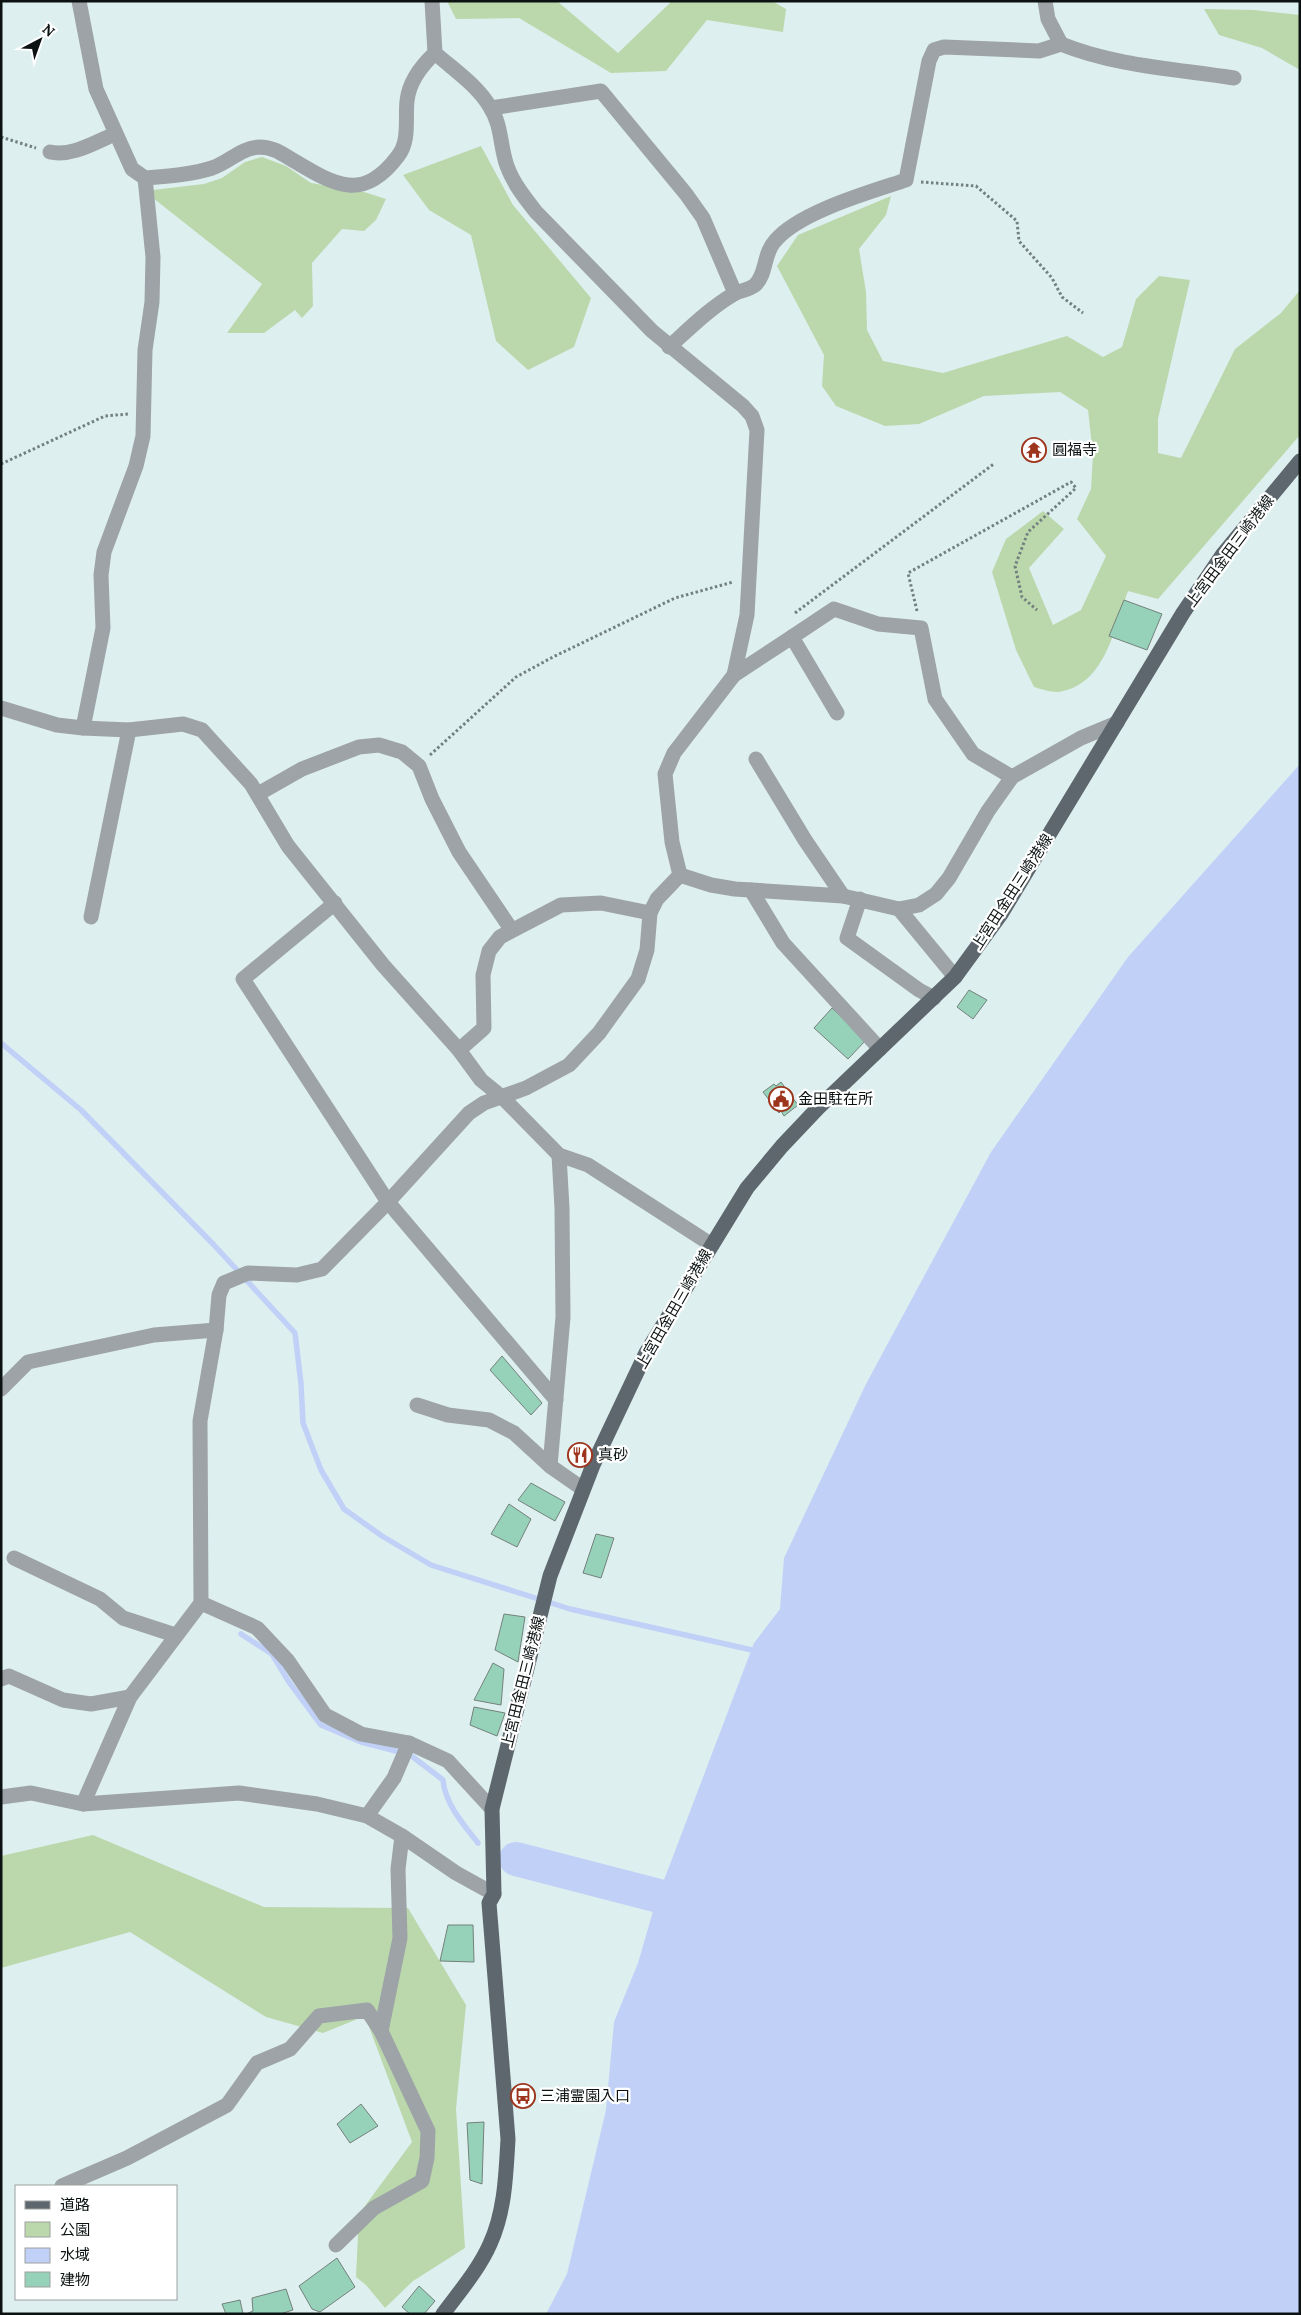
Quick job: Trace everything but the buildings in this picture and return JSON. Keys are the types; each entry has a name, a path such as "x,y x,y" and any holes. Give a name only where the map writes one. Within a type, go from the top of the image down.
{"main road":[{"name":"上宮田金田三崎港線","path":"443,2314 477,2269 491,2243 501,2209 506,2175 508,2139 489,1904 494,1894 492,1809 546,1589 583,1489 646,1353 747,1188 782,1146 955,977 1001,914 1209,575 1244,527 1300,461"}],"street":[{"path":"80,1 96,89 132,169 145,178 195,173 214,167 250,148 262,147 274,149 322,178 342,186 356,186 373,180 390,168 400,154 406,141 407,100 411,84 423,64 435,53"},
{"path":"432,1 435,53 476,89 491,108 499,126 507,166 519,190 536,212 669,347 743,406 752,416 758,430 747,614 734,675"},
{"path":"1046,1 1048,19 1061,44"},
{"path":"669,347 705,314 735,293 752,287 758,282 763,271 766,254 782,233 811,216 861,195 906,180 929,61 934,50 944,47 1039,51 1061,44 1082,52 1110,59 1234,78"},
{"path":"491,108 600,91 686,194 703,218 735,293"},
{"path":"55,153 71,152 116,134"},
{"path":"84,728 103,628 101,575 104,552 136,466 143,436 145,350 152,302 153,257 145,178"},
{"path":"680,874 672,842 666,787 668,764 679,745 734,675 834,609 878,624 921,628 935,699 973,754 1012,777"},
{"path":"792,637 837,713"},
{"path":"1,708 57,725 84,728 129,730 183,724 202,730 258,794 288,846 383,965 459,1050 481,1080 502,1098 559,1155 588,1164 712,1245"},
{"path":"680,874 711,885 751,890 860,898 883,907 899,909 919,905 936,894 950,878 988,811 1012,777 1081,738 1117,723"},
{"path":"91,917 129,730"},
{"path":"258,794 302,768 359,747 379,745 402,752 419,766 432,799 459,852 511,929"},
{"path":"756,759 805,840 843,896"},
{"path":"83,1804 130,1697 201,1603 200,1421 216,1330 219,1295 224,1283 248,1273 296,1275 322,1269 388,1202 470,1113 484,1103 502,1098 549,1077 569,1065 598,1033 638,979 647,950 650,913 657,899 680,874"},
{"path":"751,890 783,943 880,1050"},
{"path":"860,898 847,938 919,990 934,998"},
{"path":"335,903 243,979 388,1202 556,1400"},
{"path":"459,1050 484,1028 483,975 489,952 500,936 561,905 601,903 650,913"},
{"path":"899,909 955,977"},
{"path":"550,1466 563,1317 562,1208 559,1155"},
{"path":"1,1389 28,1362 154,1335 216,1330"},
{"path":"417,1405 448,1415 489,1420 514,1433 550,1466 583,1489"},
{"path":"14,1558 100,1599 123,1618 175,1635"},
{"path":"201,1603 258,1628 288,1661 325,1715 361,1734 409,1743 448,1761 492,1809"},
{"path":"1,1680 9,1676 64,1700 91,1704 130,1697"},
{"path":"367,1816 394,1778 409,1743"},
{"path":"1,1797 31,1793 83,1804 239,1793 317,1804 367,1816 402,1836 456,1873 494,1894"},
{"path":"382,2031 400,1938 398,1869 402,1836"},
{"path":"64,2185 127,2158 227,2104 257,2063 290,2049 319,2016 367,2010 382,2031 428,2131 427,2158 422,2181 374,2208 336,2245"}],"path":[{"path":"1,137 55,153"},
{"path":"906,180 976,186 1017,221 1018,241 1052,278 1062,297 1083,313"},
{"path":"1,464 105,416 143,413"},
{"path":"787,619 995,464"},
{"path":"921,628 908,573 1071,482 1076,488 1028,532 1015,566 1022,598 1036,610"},
{"path":"419,766 516,677 675,598 749,578"}],"green space":[{"path":"447,1 557,1 618,53 672,1 772,1 786,9 783,32 707,20 666,71 611,73 519,18 456,19"},
{"path":"1204,9 1254,10 1300,15 1300,70 1262,48 1219,35"},
{"path":"481,146 513,205 591,298 574,347 528,370 496,341 471,235 429,210 403,175"},
{"path":"262,157 286,166 311,183 364,192 386,199 376,220 364,231 342,229 312,263 313,306 302,318 295,310 264,333 227,333 262,284 153,198 153,190 204,184 222,178 245,162"},
{"path":"891,196 886,215 859,249 866,292 867,330 883,361 943,373 1067,336 1103,357 1122,347 1136,299 1159,276 1190,280 1158,419 1158,453 1181,458 1235,349 1281,313 1300,290 1300,435 1158,599 1128,591 1105,654 1097,668 1073,688 1057,692 1034,687 1016,650 992,572 1006,539 1043,511 1064,529 1029,568 1053,625 1081,610 1106,556 1077,519 1091,489 1093,455 1088,410 1060,392 984,396 919,424 885,426 836,406 822,386 824,355 777,266 798,235"},
{"path":"93,1835 264,1907 408,1908 466,2005 456,2109 465,2248 413,2281 385,2308 366,2285 356,2277 359,2214 412,2142 365,2016 323,2033 266,2017 130,1932 1,1968 1,1856"}],"water":[{"path":"1300,764 1300,2314 546,2314 567,2274 606,2110 614,2022 638,1963 656,1901 754,1643 780,1609 784,1558 866,1384 991,1152 1128,957"}],"waterway":[{"path":"1,1043 81,1110 214,1245 295,1333 303,1423 321,1470 344,1509 382,1536 431,1565 570,1609 752,1650"},
{"path":"241,1634 272,1654 289,1682 321,1725 361,1742 396,1751"},
{"path":"413,1757 443,1780 451,1806 478,1843"},
{"path":"516,1859 659,1896"}],"place":[{"name":"圓福寺","path":"1034,450"},
{"name":"金田駐在所","path":"781,1099"},
{"name":"真砂","path":"580,1455"},
{"name":"三浦霊園入口","path":"523,2096"}]}
